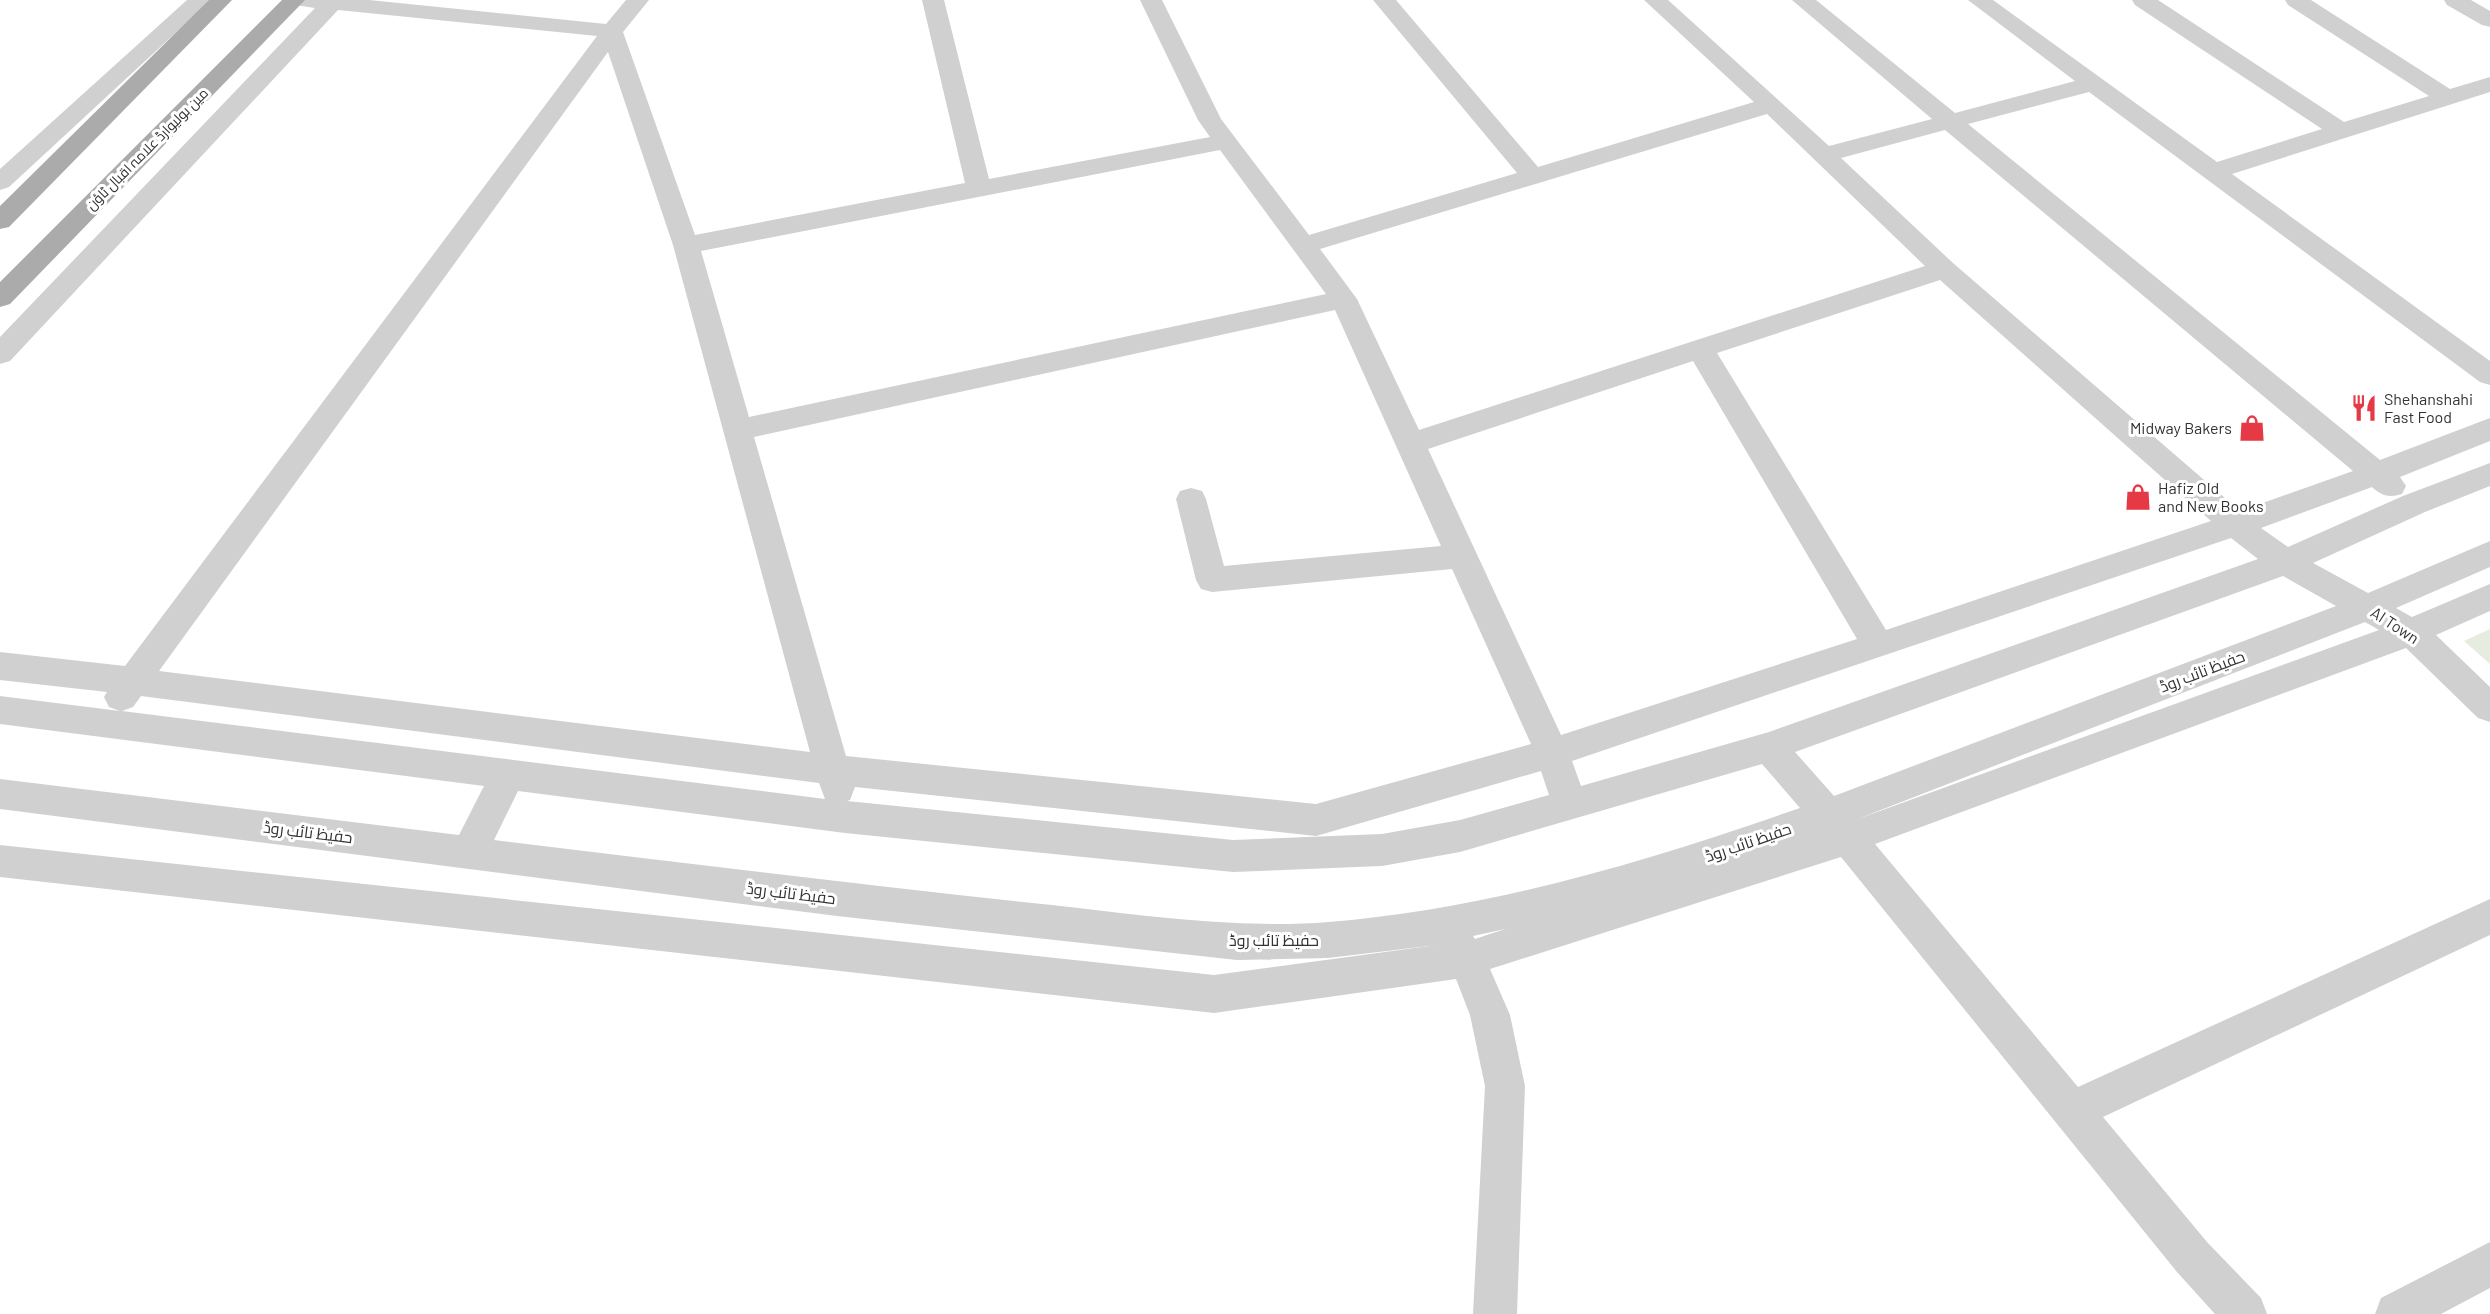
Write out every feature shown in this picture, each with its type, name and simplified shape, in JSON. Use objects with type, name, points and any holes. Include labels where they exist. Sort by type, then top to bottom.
[{"type":"main road","points":[[0,221],[221,0]]},
{"type":"main road","name":"مین بولیوارڈ علامہ اقبال ٹاؤن","points":[[0,298],[294,0]]},
{"type":"street","points":[[0,182],[200,0]]},
{"type":"street","points":[[303,0],[612,31]]},
{"type":"street","points":[[103,722],[612,31],[638,0]]},
{"type":"street","points":[[933,0],[979,188]]},
{"type":"street","points":[[1151,0],[1210,120],[1344,298],[1552,753],[1570,804]]},
{"type":"street","points":[[1384,0],[1533,176]]},
{"type":"street","name":"AI Town","points":[[1655,0],[1771,105],[1944,269],[2235,525],[2285,561],[2411,632],[2490,708]]},
{"type":"street","points":[[1803,0],[2414,504]]},
{"type":"street","points":[[1979,0],[2490,375]]},
{"type":"street","points":[[2143,0],[2341,131]]},
{"type":"street","points":[[2296,0],[2448,98]]},
{"type":"street","points":[[2455,0],[2490,20]]},
{"type":"street","points":[[0,354],[333,2]]},
{"type":"street","points":[[612,31],[686,245],[845,817]]},
{"type":"street","points":[[1824,155],[2092,84]]},
{"type":"street","points":[[2212,172],[2490,84]]},
{"type":"street","points":[[1304,245],[1771,105]]},
{"type":"street","points":[[686,245],[1226,141]]},
{"type":"street","points":[[1410,444],[1944,269]]},
{"type":"street","points":[[738,430],[1344,298]]},
{"type":"street","points":[[1700,349],[1878,646]]},
{"type":"street","points":[[0,666],[833,770],[1316,820],[1552,753],[1878,646],[2235,525],[2376,474],[2490,429]]},
{"type":"street","points":[[0,710],[845,817],[1233,856],[1310,855],[1382,850],[1460,836],[1769,747],[2285,561],[2414,504],[2490,474]]},
{"type":"street","points":[[1191,499],[1212,580],[1461,556]]},
{"type":"street","name":"حفیظ تائب روڈ","points":[[0,794],[837,898],[1238,942],[1328,940],[1445,925],[1614,886],[1703,858],[1839,826],[2368,607],[2490,554]]},
{"type":"street","points":[[0,861],[1214,994],[1467,959],[1839,826],[2411,632],[2490,597]]},
{"type":"street","points":[[1769,747],[1839,826],[2192,1257],[2245,1314]]},
{"type":"street","points":[[469,852],[508,775]]},
{"type":"street","points":[[2072,1111],[2490,916]]},
{"type":"street","points":[[1445,925],[1467,959],[1490,1015],[1505,1086],[1495,1314]]},
{"type":"street","points":[[2397,1314],[2490,1264]]},
{"type":"shaded area","points":[[2490,629],[2490,664],[2464,641]]},
{"type":"place","name":"Shehanshahi Fast Food","points":[[2364,408]]},
{"type":"place","name":"Midway Bakers","points":[[2252,428]]},
{"type":"place","name":"Hafiz Old and New Books","points":[[2138,497]]}]
